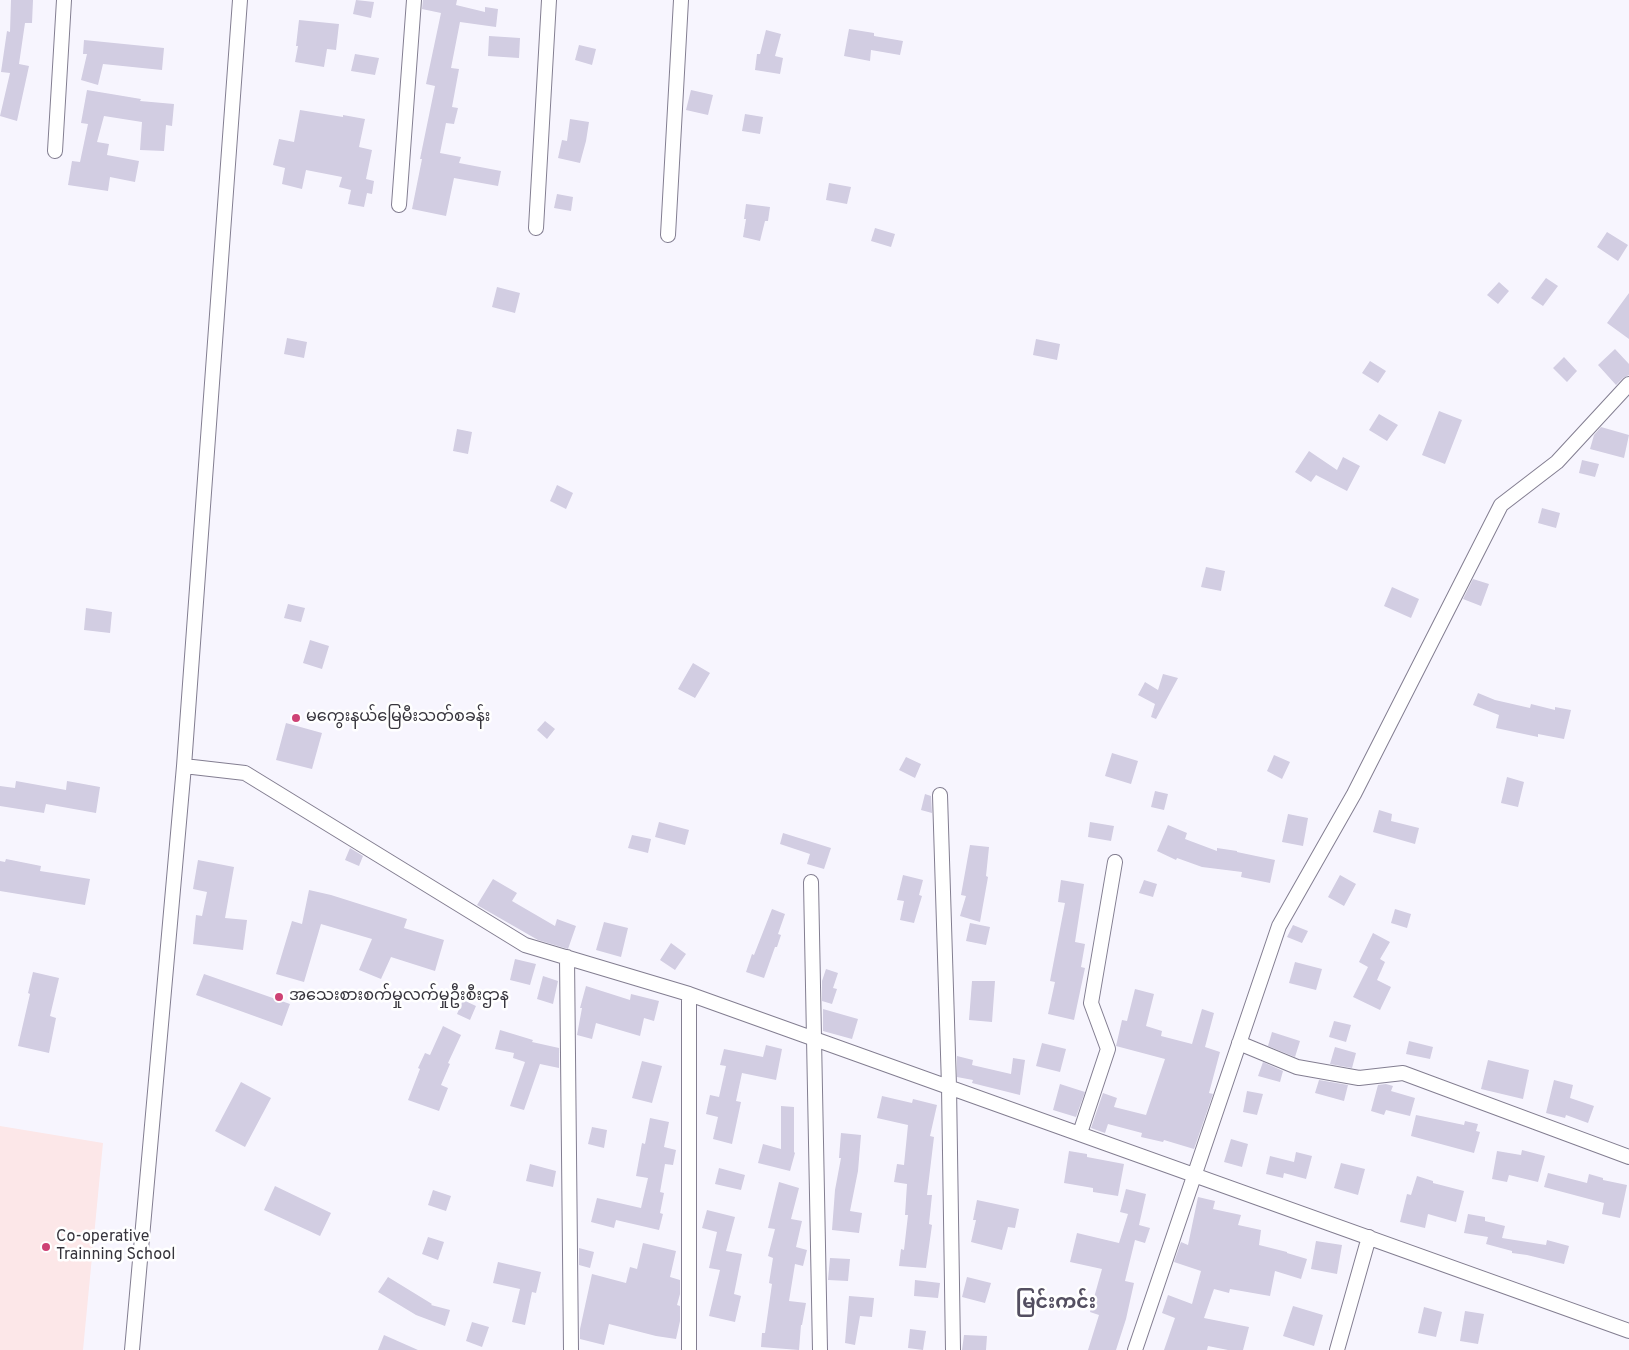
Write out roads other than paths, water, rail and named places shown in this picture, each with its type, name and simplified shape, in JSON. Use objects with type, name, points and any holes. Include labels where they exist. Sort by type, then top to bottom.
[{"type":"street","points":[[55,151],[64,0]]},
{"type":"street","points":[[132,1350],[184,766],[240,0]]},
{"type":"street","points":[[399,205],[414,0]]},
{"type":"street","points":[[536,228],[549,0]]},
{"type":"street","points":[[668,235],[682,0]]},
{"type":"street","points":[[1135,1350],[1279,926],[1354,794],[1501,505],[1557,462],[1629,384]]},
{"type":"street","points":[[184,766],[245,773],[525,944],[689,994],[1629,1331]]},
{"type":"street","points":[[940,795],[949,1086],[952,1350]]},
{"type":"street","points":[[1080,1133],[1108,1049],[1090,1004],[1115,862]]},
{"type":"street","points":[[811,882],[820,1350]]},
{"type":"street","points":[[567,957],[571,1350]]},
{"type":"street","points":[[688,1350],[689,994]]},
{"type":"street","points":[[1239,1043],[1297,1067],[1359,1078],[1403,1073],[1629,1157]]},
{"type":"street","points":[[1337,1350],[1369,1237]]},
{"type":"place","name":"မကွေးနယ်မြေမီးသတ်စခန်း","points":[[296,718]]},
{"type":"place","name":"အသေးစားစက်မှုလက်မှုဦးစီးဌာန","points":[[279,997]]},
{"type":"place","name":"Co-operative Trainning School","points":[[46,1247]]},
{"type":"district","name":"မြင်းကင်း","points":[[1056,1304]]}]
